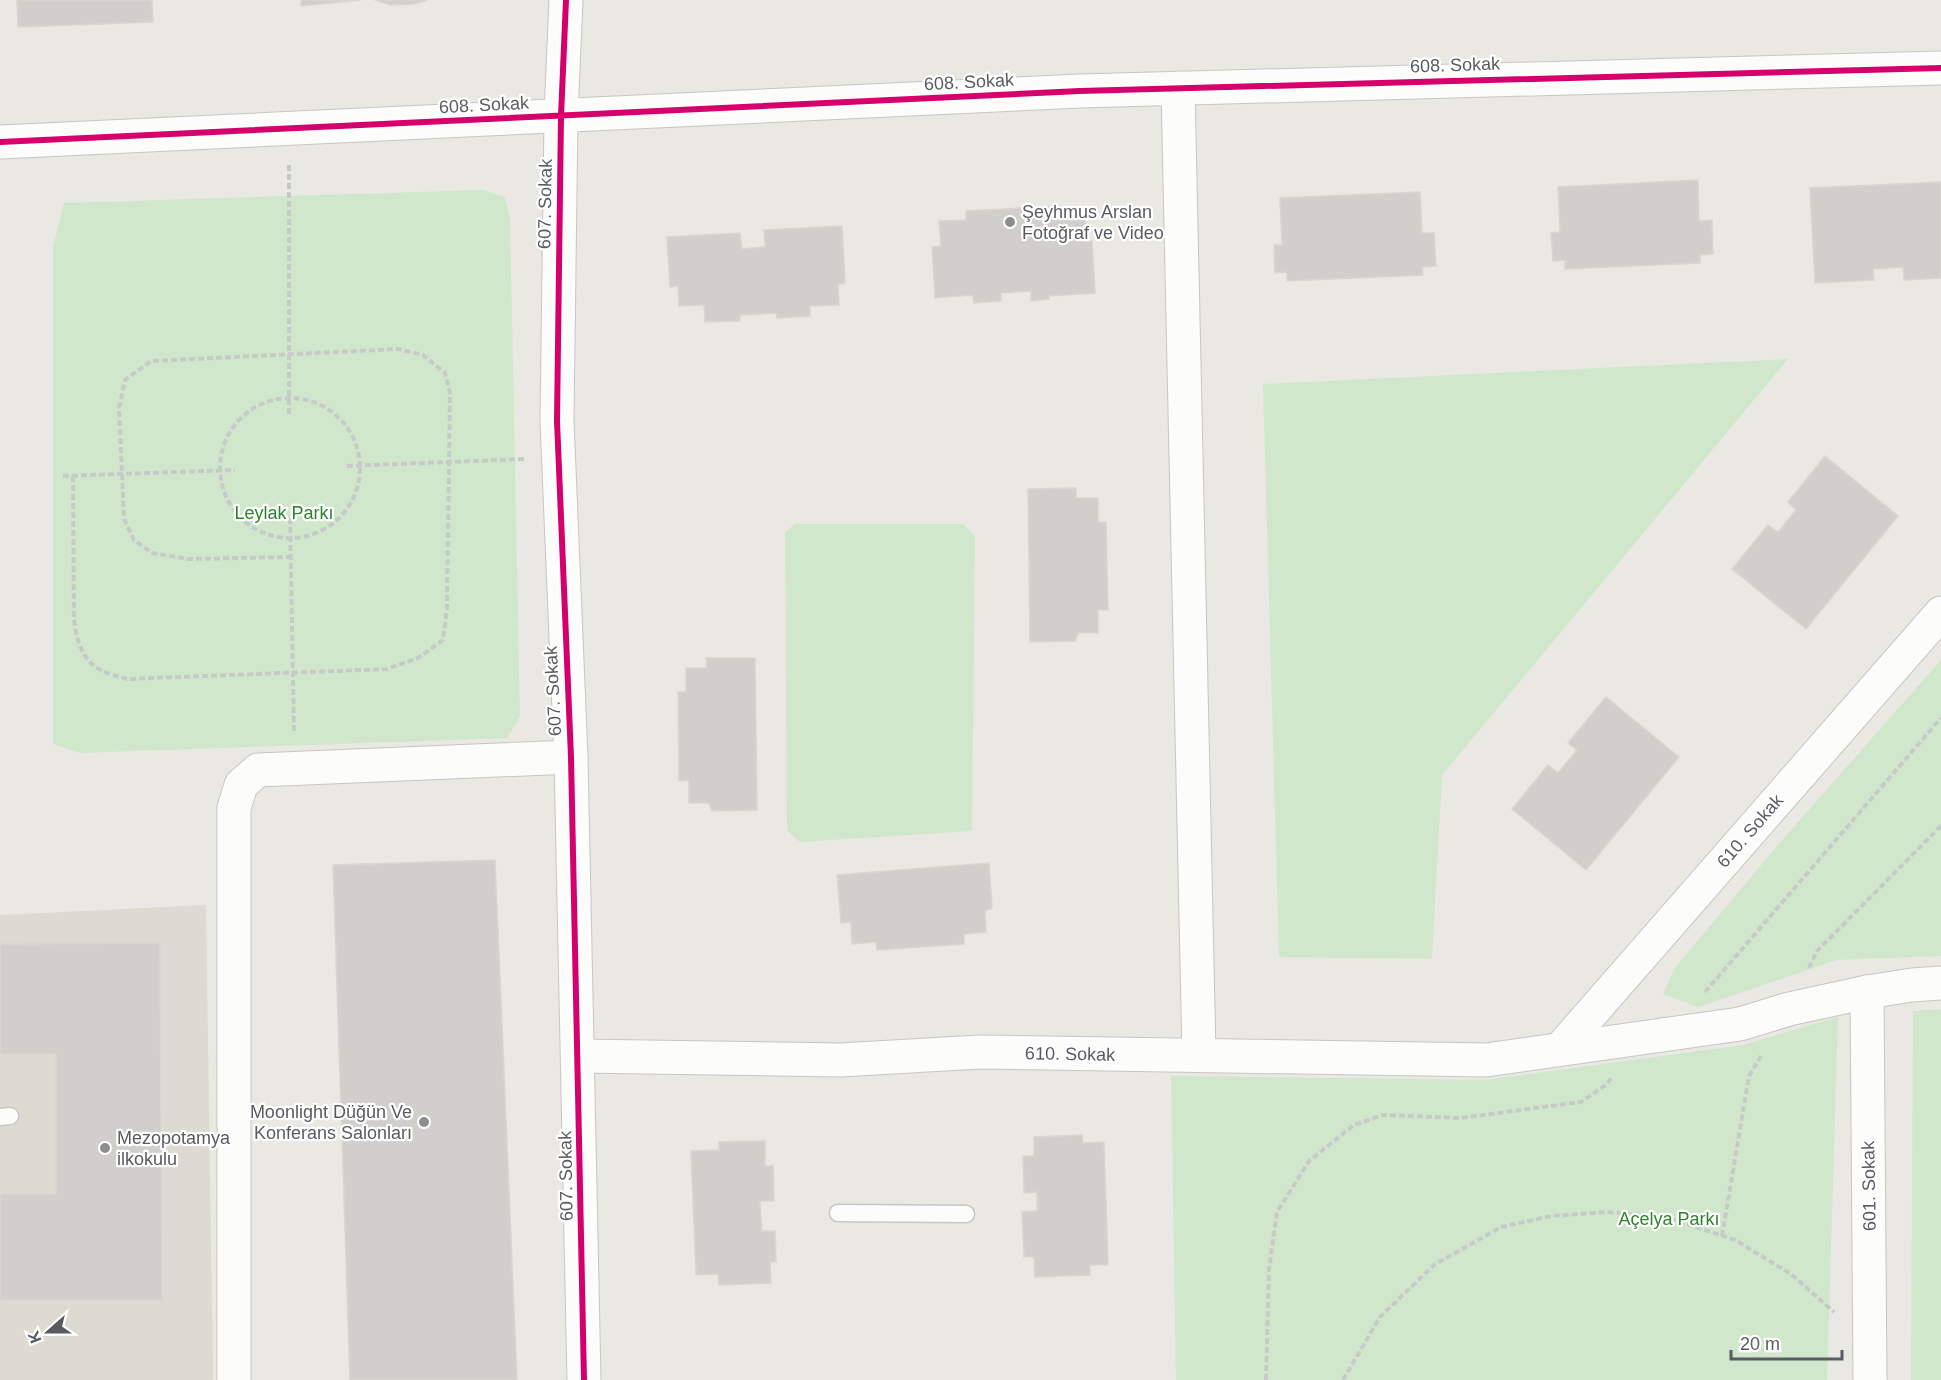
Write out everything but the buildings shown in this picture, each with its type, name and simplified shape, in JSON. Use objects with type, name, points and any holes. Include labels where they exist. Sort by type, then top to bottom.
[{"type":"street","name":"607. Sokak","points":[[566,0],[561,116],[558,457],[571,757],[584,1380]]},
{"type":"street","name":"608. Sokak","points":[[0,142],[1178,88],[1941,68]]},
{"type":"street","points":[[1178,88],[1199,1055]]},
{"type":"street","name":"610. Sokak","points":[[1560,1049],[1941,613]]},
{"type":"street","points":[[234,1380],[234,808],[242,785],[258,770],[571,757]]},
{"type":"street","name":"610. Sokak","points":[[579,1056],[841,1060],[979,1052],[1486,1059],[1740,1024],[1789,1009],[1867,992],[1941,983]]},
{"type":"street","name":"601. Sokak","points":[[1867,992],[1870,1380]]},
{"type":"lane","points":[[838,1213],[966,1214]]},
{"type":"path","points":[[289,129],[290,416]]},
{"type":"path","points":[[74,476],[74,619],[77,641],[91,662],[99,669],[127,679],[387,669],[418,658],[443,640],[447,609],[450,393],[445,373],[423,355],[398,349],[151,361],[125,380],[119,408],[123,519],[134,540],[152,553],[188,559],[291,557]]},
{"type":"path","points":[[289,398],[310,401],[330,410],[345,426],[356,445],[360,466],[357,488],[348,508],[332,524],[313,535],[291,538],[269,535],[250,526],[234,511],[224,492],[220,470],[223,448],[232,428],[248,412],[267,402],[289,398]]},
{"type":"path","points":[[347,466],[558,457]]},
{"type":"path","points":[[63,476],[235,470]]},
{"type":"path","points":[[290,518],[294,737]]},
{"type":"path","points":[[1670,1033],[1941,718]]},
{"type":"path","points":[[1266,1380],[1269,1269],[1277,1212],[1309,1161],[1354,1125],[1383,1115],[1460,1118],[1581,1102],[1607,1084],[1633,1038]]},
{"type":"path","points":[[1342,1380],[1380,1317],[1434,1265],[1501,1227],[1551,1216],[1607,1212],[1666,1217],[1735,1240],[1791,1274],[1870,1345]]},
{"type":"shaded area","name":"Mezopotamya ilkokulu","points":[[206,905],[213,1380],[0,1380],[0,915]]},
{"type":"green space","name":"Leylak Parkı","points":[[483,190],[505,197],[510,219],[520,717],[507,738],[80,753],[53,744],[53,247],[64,203]]},
{"type":"green space","points":[[1788,359],[1442,775],[1432,959],[1279,957],[1263,384]]},
{"type":"green space","points":[[795,524],[963,524],[975,536],[972,831],[800,842],[787,830],[785,532]]},
{"type":"green space","points":[[1941,660],[1941,956],[1837,960],[1698,1007],[1663,994],[1674,969],[1783,839]]},
{"type":"green space","points":[[1941,1009],[1941,1380],[1911,1380],[1913,1011]]},
{"type":"green space","name":"Açelya Parkı","points":[[1838,1017],[1827,1380],[1176,1380],[1171,1076],[1485,1080],[1743,1045]]},
{"type":"cycle path","points":[[566,0],[561,116],[557,421],[571,757],[584,1380]]},
{"type":"cycle path","points":[[0,142],[1080,91],[1941,68]]},
{"type":"place","name":"Şeyhmus Arslan Fotoğraf ve Video","points":[[1010,222]]},
{"type":"place","name":"Moonlight Düğün Ve Konferans Salonları","points":[[424,1122]]},
{"type":"place","name":"Mezopotamya ilkokulu","points":[[105,1148]]}]
